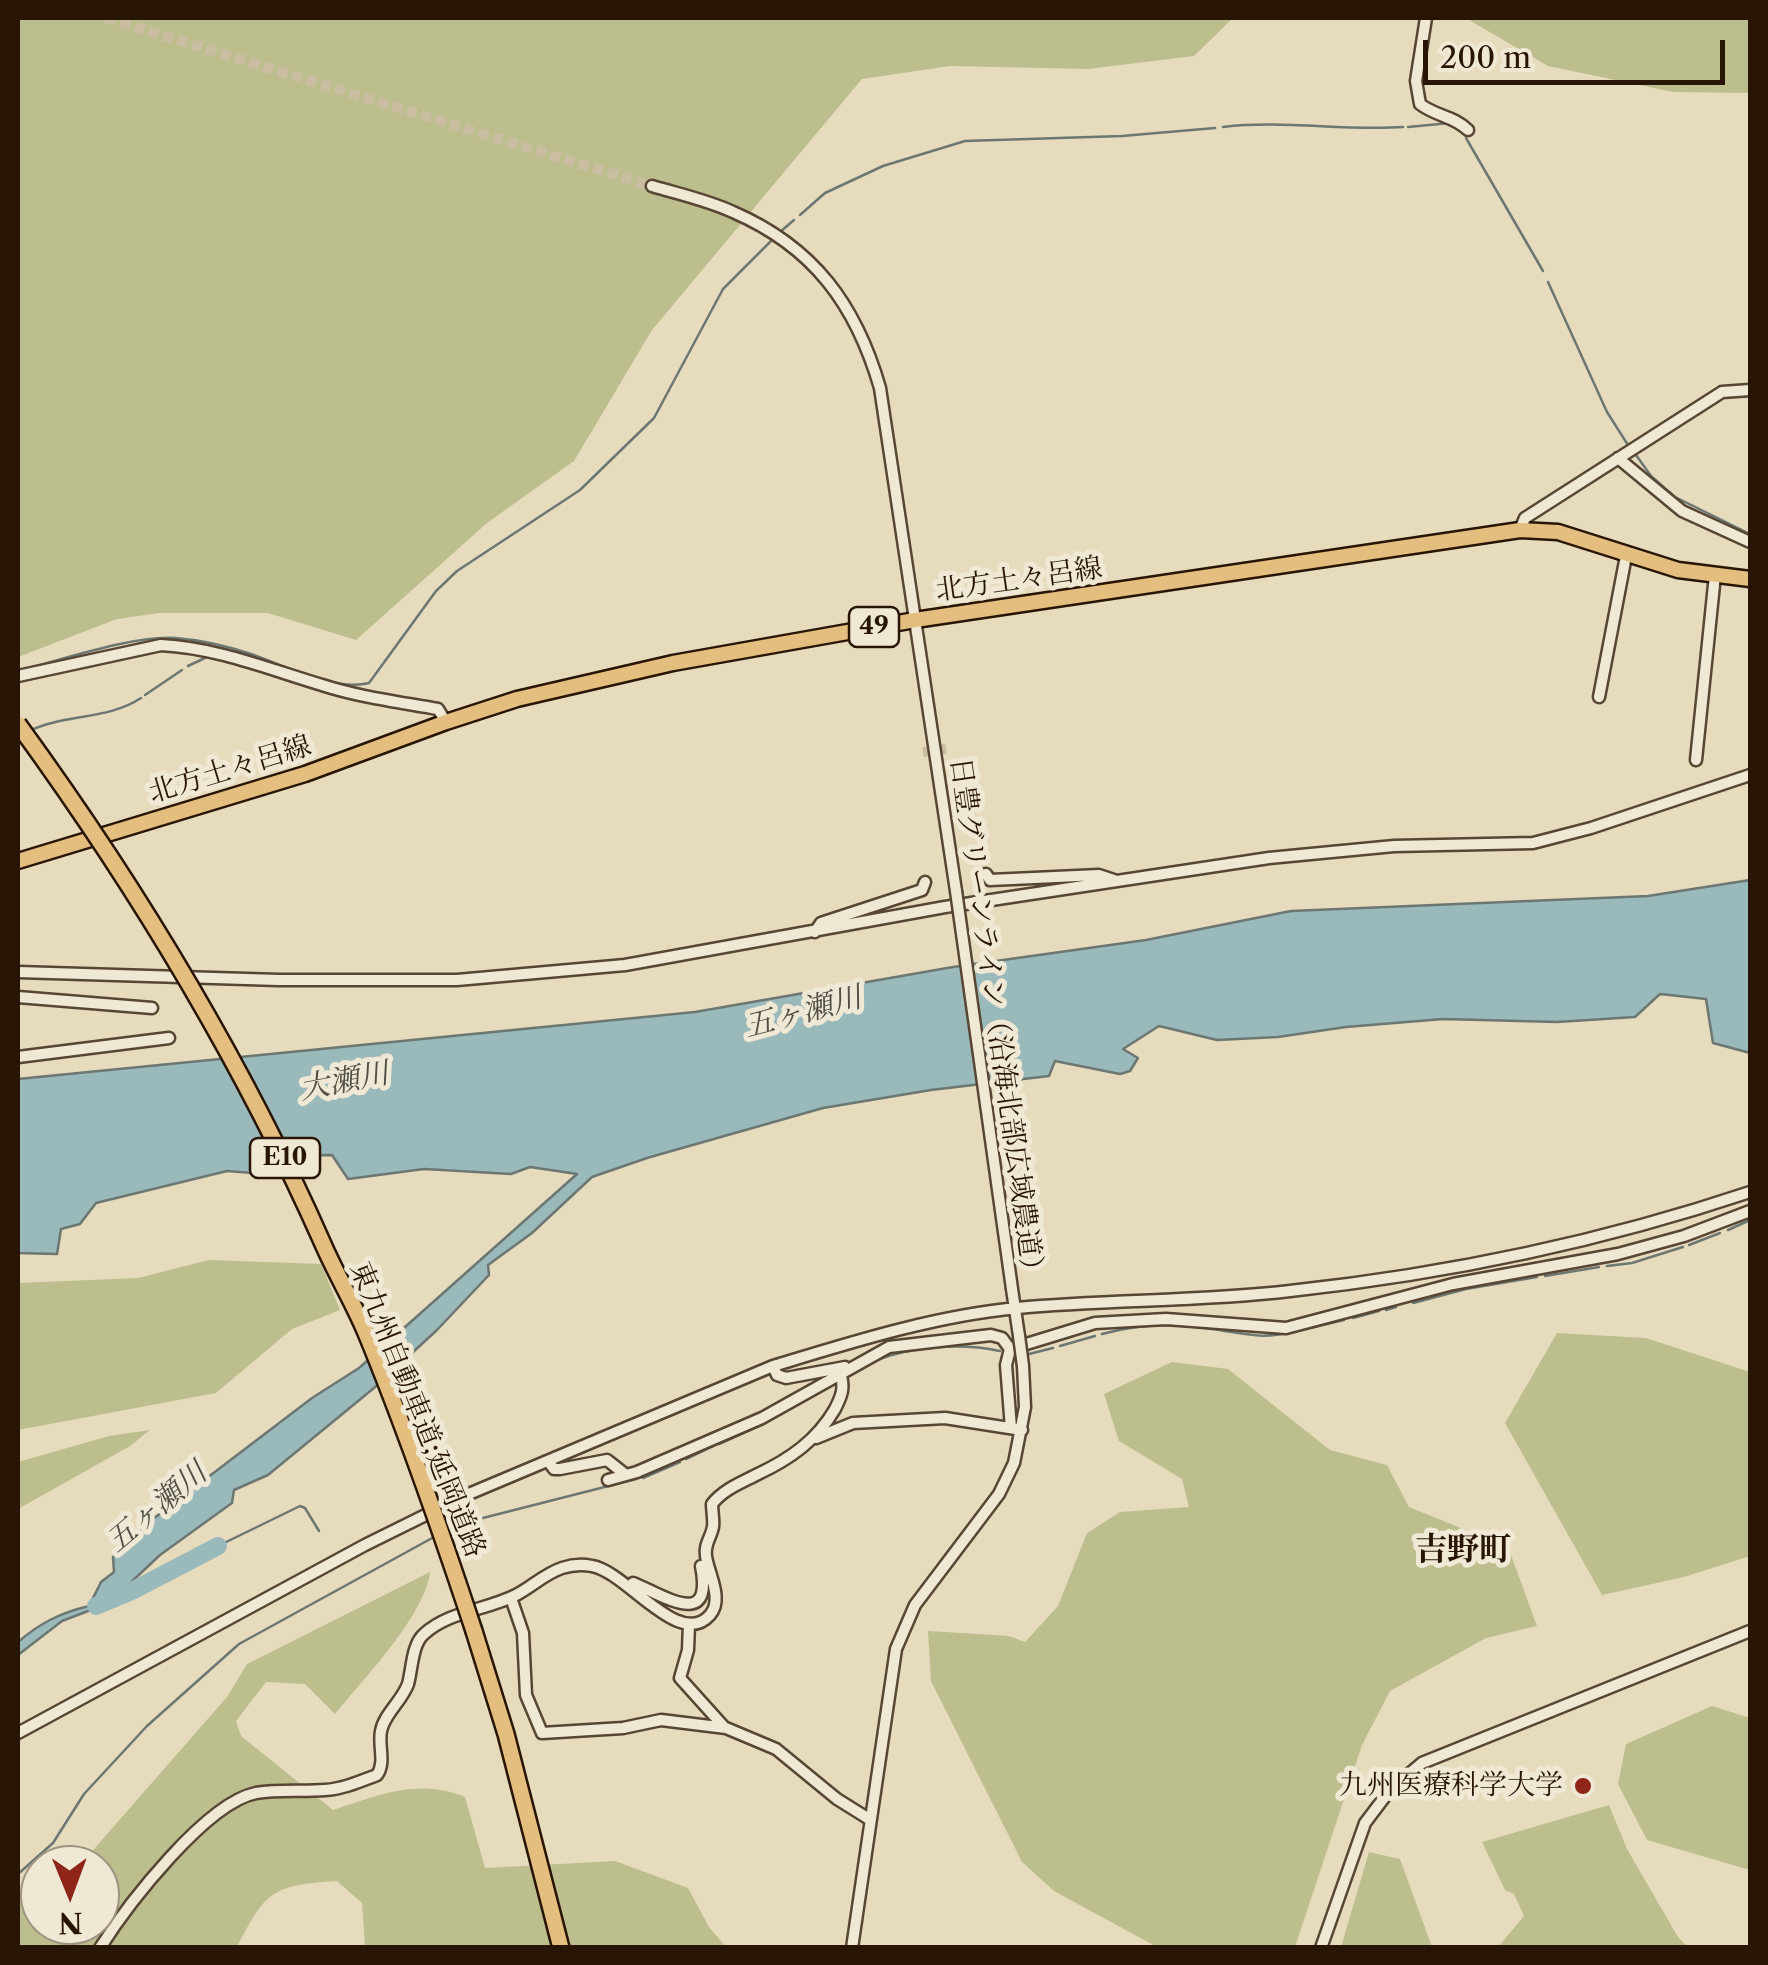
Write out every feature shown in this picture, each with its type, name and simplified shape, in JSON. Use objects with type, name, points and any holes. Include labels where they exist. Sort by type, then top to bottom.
[{"type":"highway","name":"東九州自動車道;延岡道路","points":[[18,724],[152,924],[294,1176],[370,1344],[426,1488],[474,1631],[562,1947]]},
{"type":"main road","name":"北方土々呂線","points":[[18,861],[305,774],[517,699],[673,663],[916,620],[1520,530],[1558,532],[1678,570],[1750,578]]},
{"type":"street","points":[[1426,18],[1416,81],[1420,104],[1468,130]]},
{"type":"street","name":"日豊グリーンライン（沿海北部広域農道）","points":[[652,186],[730,210],[789,242],[823,275],[847,306],[868,348],[880,388],[916,620],[1023,1366],[1014,1463],[998,1494],[915,1604],[896,1649],[852,1948]]},
{"type":"street","points":[[1520,530],[1525,518],[1722,392],[1750,390]]},
{"type":"street","points":[[1618,458],[1682,511],[1750,542]]},
{"type":"street","points":[[1599,697],[1626,556]]},
{"type":"street","points":[[1696,760],[1715,575]]},
{"type":"street","points":[[18,676],[161,645],[181,646],[234,656],[326,687],[438,709],[446,722]]},
{"type":"street","points":[[18,972],[279,980],[457,980],[625,965],[1114,880],[1269,858],[1394,846],[1533,843],[1591,828],[1750,775]]},
{"type":"street","points":[[986,874],[990,880],[1099,875],[1114,880]]},
{"type":"street","points":[[815,932],[821,922],[922,890],[925,882]]},
{"type":"street","points":[[18,997],[152,1008]]},
{"type":"street","points":[[18,1057],[168,1038]]},
{"type":"street","points":[[18,1734],[365,1544],[464,1496],[773,1366],[874,1336],[1015,1308],[1165,1302],[1372,1281],[1539,1251],[1672,1218],[1750,1192]]},
{"type":"street","points":[[1010,1348],[1096,1323],[1166,1318],[1286,1328],[1453,1284],[1618,1254],[1684,1236],[1750,1211]]},
{"type":"street","points":[[608,1480],[762,1418],[889,1348],[991,1335],[1002,1338],[1010,1348]]},
{"type":"street","points":[[815,1438],[824,1438],[853,1423],[924,1418],[958,1418],[1017,1429],[1006,1365],[1010,1348]]},
{"type":"street","points":[[773,1366],[777,1374],[786,1378],[845,1370]]},
{"type":"street","points":[[100,1948],[187,1840],[226,1806],[252,1794],[299,1788],[325,1790],[377,1775],[382,1768],[381,1732],[406,1689],[420,1638],[457,1616],[511,1598],[546,1575],[570,1566],[593,1566],[676,1604],[692,1605],[698,1601],[704,1587],[705,1546],[713,1525],[712,1504],[718,1496],[780,1464],[815,1438],[844,1389],[845,1370]]},
{"type":"street","points":[[548,1461],[554,1470],[560,1470],[606,1460],[626,1475]]},
{"type":"street","points":[[613,1576],[666,1617],[689,1624],[707,1618],[714,1607],[705,1546]]},
{"type":"street","points":[[511,1598],[523,1633],[526,1695],[542,1733],[623,1728],[662,1720],[726,1728],[776,1750],[869,1819]]},
{"type":"street","points":[[689,1624],[688,1650],[680,1678],[726,1728]]},
{"type":"street","points":[[1321,1948],[1366,1823],[1390,1790],[1422,1763],[1750,1631]]},
{"type":"green space","points":[[18,18],[1233,18],[1194,56],[1088,69],[950,66],[862,79],[652,330],[574,461],[487,523],[356,640],[268,613],[160,613],[117,619],[18,657]]},
{"type":"green space","points":[[1470,18],[1750,18],[1750,93],[1673,92],[1548,66]]},
{"type":"green space","points":[[209,1260],[321,1264],[340,1310],[292,1329],[216,1393],[18,1430],[18,1283],[138,1278]]},
{"type":"green space","points":[[1557,1333],[1646,1338],[1750,1372],[1750,1556],[1684,1577],[1602,1595],[1505,1423]]},
{"type":"green space","points":[[1172,1362],[1228,1369],[1330,1450],[1387,1465],[1409,1507],[1508,1547],[1537,1626],[1486,1638],[1390,1691],[1362,1745],[1295,1947],[1157,1947],[1054,1891],[1022,1862],[931,1681],[928,1631],[1009,1636],[1025,1642],[1058,1606],[1087,1533],[1120,1512],[1189,1507],[1182,1479],[1119,1441],[1104,1394]]},
{"type":"green space","points":[[150,1430],[130,1446],[18,1509],[18,1462],[109,1436]]},
{"type":"green space","points":[[430,1572],[426,1589],[405,1627],[335,1714],[305,1684],[266,1682],[236,1721],[241,1736],[333,1810],[383,1794],[415,1789],[447,1791],[465,1797],[485,1868],[615,1861],[688,1888],[709,1927],[726,1947],[365,1947],[362,1903],[337,1881],[298,1885],[274,1895],[256,1914],[237,1947],[18,1948],[20,1894],[20,1945],[120,1945],[120,1845],[98,1845],[227,1697],[247,1664]]},
{"type":"green space","points":[[1712,1706],[1750,1718],[1750,1870],[1647,1840],[1618,1784],[1626,1744]]},
{"type":"green space","points":[[1609,1805],[1627,1849],[1678,1937],[1688,1947],[1498,1947],[1524,1916],[1514,1894],[1505,1890],[1482,1842]]},
{"type":"green space","points":[[1369,1852],[1400,1859],[1432,1947],[1341,1947]]},
{"type":"water","points":[[1750,880],[1750,1053],[1713,1043],[1706,999],[1660,994],[1635,1017],[1557,1022],[1443,1019],[1217,1040],[1159,1026],[1123,1049],[1138,1058],[1130,1071],[1120,1074],[1055,1061],[1049,1076],[823,1108],[592,1177],[532,1233],[488,1265],[489,1275],[374,1388],[268,1475],[234,1490],[232,1503],[160,1555],[126,1587],[96,1608],[62,1621],[18,1655],[18,1642],[34,1629],[89,1606],[101,1582],[114,1572],[113,1557],[153,1519],[312,1398],[359,1368],[577,1174],[530,1167],[511,1174],[424,1169],[348,1179],[332,1155],[267,1156],[265,1174],[227,1171],[96,1203],[80,1224],[61,1229],[57,1254],[18,1253],[18,1079],[695,1012],[953,967],[1146,940],[1291,911],[1648,896]]},
{"type":"waterway","points":[[1408,127],[1450,123]]},
{"type":"waterway","points":[[1223,127],[1403,127]]},
{"type":"waterway","points":[[800,215],[825,193],[883,166],[965,141],[1122,136],[1215,128]]},
{"type":"waterway","points":[[1466,138],[1543,271]]},
{"type":"waterway","points":[[780,232],[794,220]]},
{"type":"waterway","points":[[18,671],[118,644],[176,638],[233,648],[326,681],[369,683],[436,591],[457,571],[580,490],[654,418],[723,289],[774,238]]},
{"type":"waterway","points":[[1548,282],[1607,412],[1628,445]]},
{"type":"waterway","points":[[1636,455],[1651,476],[1675,497],[1750,534]]},
{"type":"waterway","points":[[188,666],[209,656]]},
{"type":"waterway","points":[[145,695],[182,670]]},
{"type":"waterway","points":[[306,685],[346,697]]},
{"type":"waterway","points":[[29,731],[114,710],[141,698]]},
{"type":"waterway","points":[[409,709],[428,713]]},
{"type":"waterway","points":[[1728,1230],[1750,1220]]},
{"type":"waterway","points":[[1689,1245],[1720,1233]]},
{"type":"waterway","points":[[1607,1266],[1632,1263],[1683,1247]]},
{"type":"waterway","points":[[1545,1276],[1599,1267]]},
{"type":"waterway","points":[[1413,1303],[1537,1277]]},
{"type":"waterway","points":[[1386,1310],[1396,1307]]},
{"type":"waterway","points":[[1353,1318],[1379,1311]]},
{"type":"waterway","points":[[1306,1329],[1344,1320]]},
{"type":"waterway","points":[[1102,1334],[1157,1326],[1263,1336],[1297,1331]]},
{"type":"waterway","points":[[1060,1346],[1095,1336]]},
{"type":"waterway","points":[[877,1360],[938,1347],[1000,1351]]},
{"type":"waterway","points":[[1029,1354],[1053,1348]]},
{"type":"waterway","points":[[851,1374],[867,1365]]},
{"type":"waterway","points":[[768,1421],[836,1383]]},
{"type":"waterway","points":[[719,1444],[761,1425]]},
{"type":"waterway","points":[[686,1459],[713,1446]]},
{"type":"waterway","points":[[643,1478],[680,1462]]},
{"type":"waterway","points":[[446,1532],[475,1520],[636,1479]]},
{"type":"waterway","points":[[218,1546],[300,1506],[319,1531]]},
{"type":"waterway","points":[[18,1874],[53,1843],[84,1794],[147,1726],[239,1644],[434,1537]]},
{"type":"waterway","points":[[96,1606],[218,1546]]},
{"type":"tunnel","points":[[106,18],[652,186]]},
{"type":"tunnel","points":[[923,752],[946,749]]},
{"type":"place","name":"九州医療科学大学","points":[[1583,1786]]},
{"type":"district","name":"吉野町","points":[[1463,1551]]},
{"type":"water label","name":"五ヶ瀬川","points":[[803,1013]]},
{"type":"water label","name":"大瀬川","points":[[344,1082]]},
{"type":"water label","name":"五ヶ瀬川","points":[[157,1508]]}]
